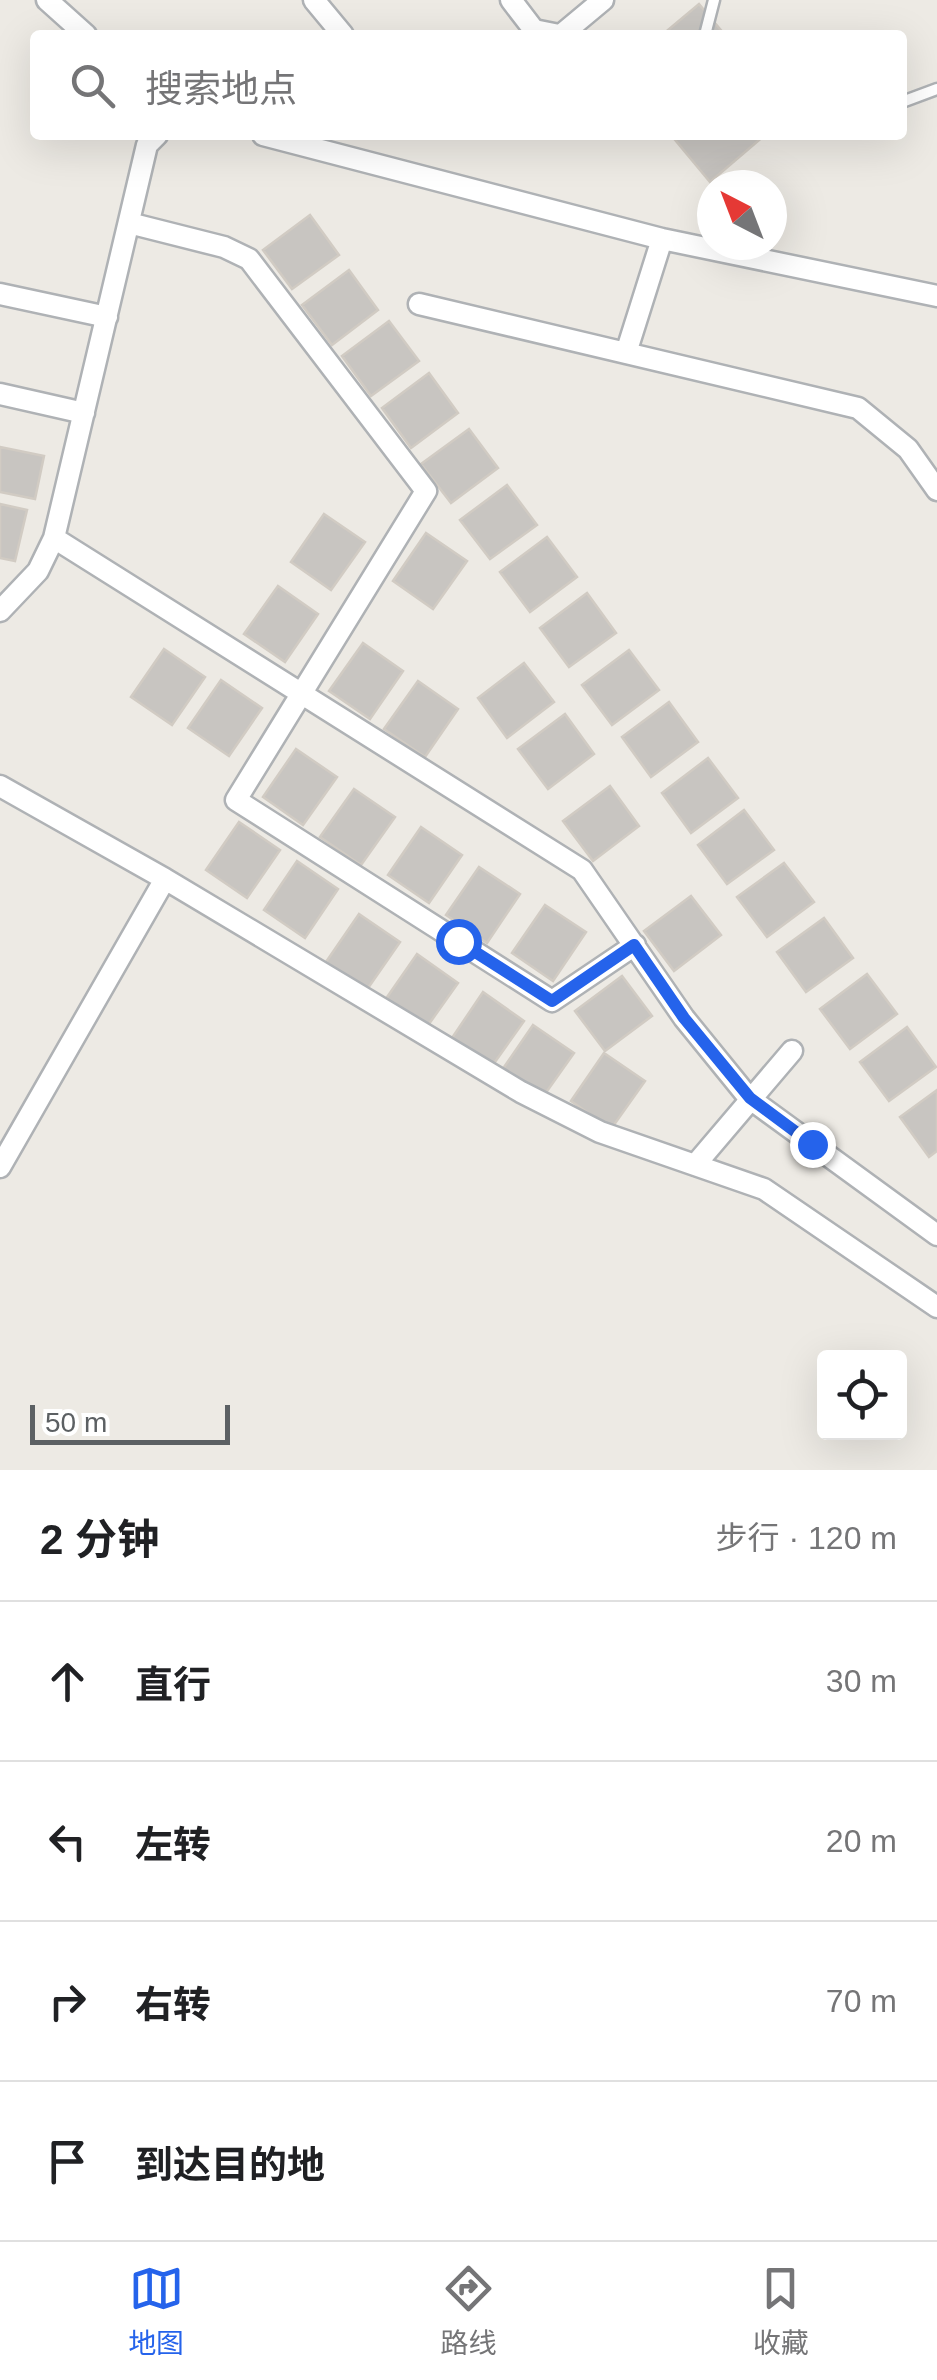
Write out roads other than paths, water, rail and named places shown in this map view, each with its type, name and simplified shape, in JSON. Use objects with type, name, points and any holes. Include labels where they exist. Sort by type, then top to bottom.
[{"type":"street","points":[[314,0],[339,30]]},
{"type":"street","points":[[511,0],[534,30]]},
{"type":"street","points":[[566,30],[604,0]]},
{"type":"street","points":[[61,4],[82,30]]},
{"type":"street","points":[[0,611],[38,571],[54,538],[147,145],[152,140]]},
{"type":"street","points":[[282,140],[662,239],[937,296]]},
{"type":"street","points":[[129,223],[224,247],[249,260],[426,491],[236,800],[552,1001],[634,945]]},
{"type":"street","points":[[626,352],[662,239]]},
{"type":"street","points":[[0,294],[107,316]]},
{"type":"street","points":[[419,304],[858,408],[908,449],[937,490]]},
{"type":"street","points":[[0,394],[84,412]]},
{"type":"street","points":[[54,538],[582,870],[684,1018],[750,1098],[937,1235]]},
{"type":"street","points":[[0,786],[165,879],[522,1092],[600,1132],[764,1189],[937,1307]]},
{"type":"street","points":[[0,1166],[165,879]]},
{"type":"street","points":[[695,1165],[792,1050]]},
{"type":"lane","points":[[707,30],[714,0]]},
{"type":"lane","points":[[907,100],[937,89]]}]
